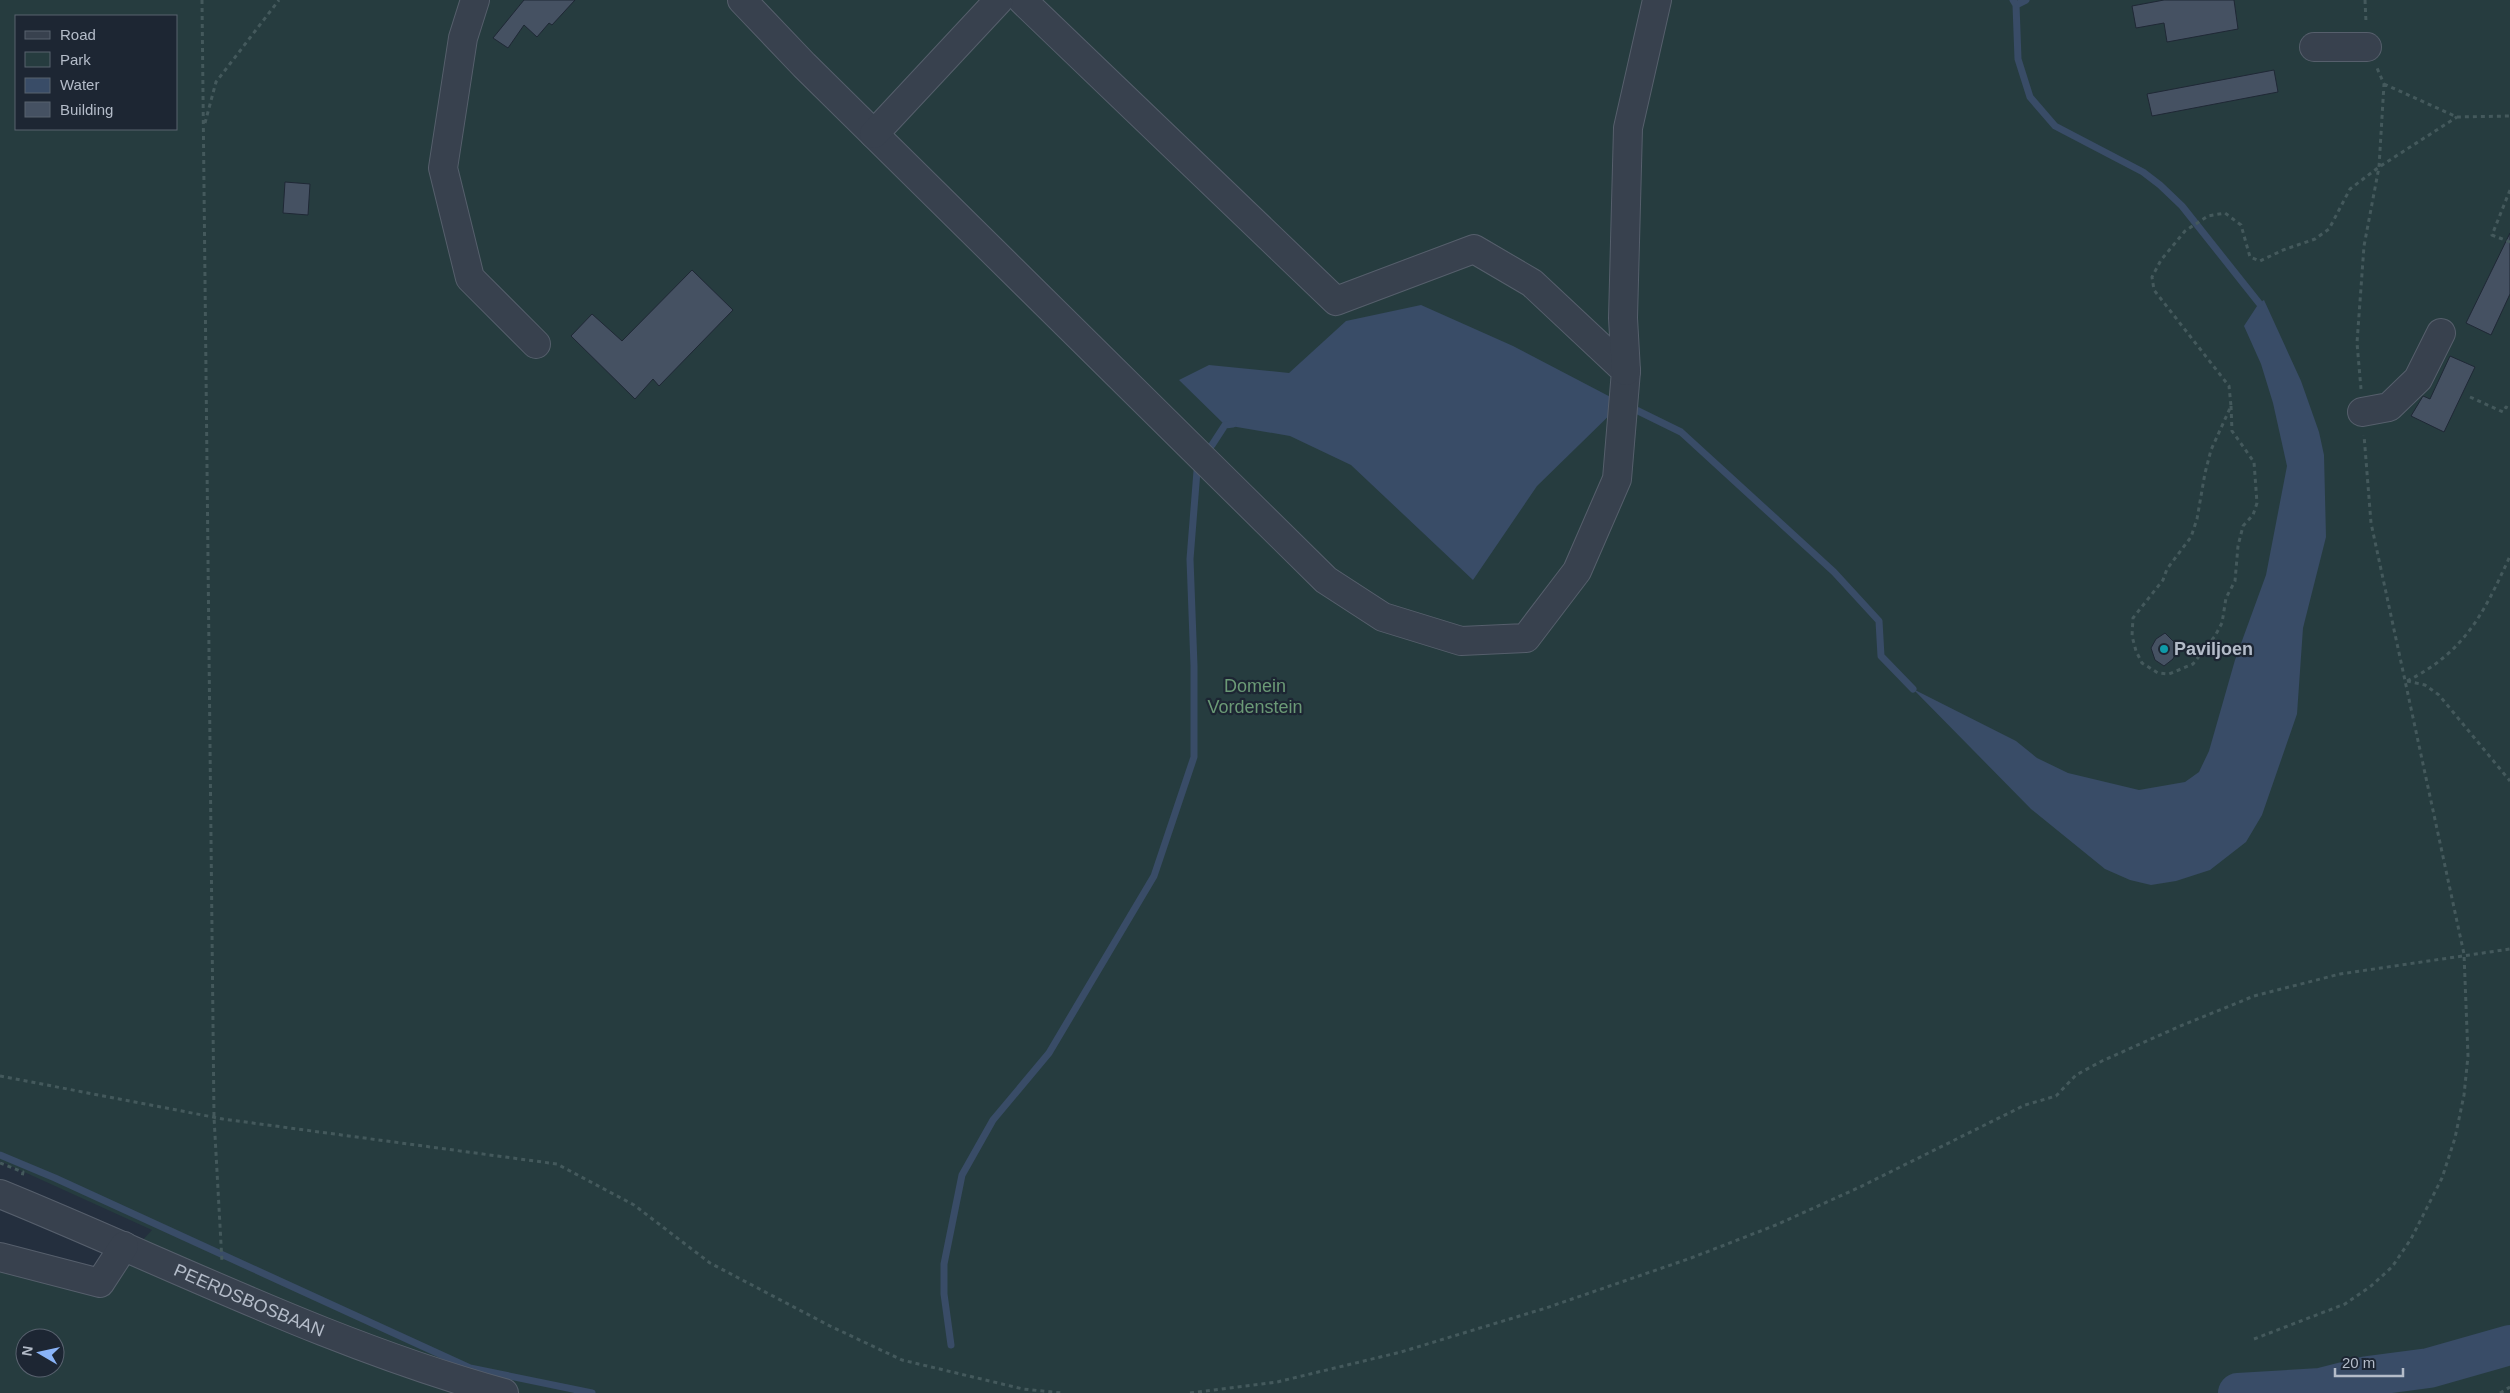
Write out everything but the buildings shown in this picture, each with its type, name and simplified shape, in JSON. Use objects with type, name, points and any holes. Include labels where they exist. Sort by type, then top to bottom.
[{"type":"street","points":[[475,0],[463,38],[444,168],[470,278],[536,344]]},
{"type":"street","points":[[742,0],[874,134],[1326,580],[1383,617],[1461,641],[1526,638],[1577,572],[1617,479],[1626,371],[1624,318],[1628,128],[1657,0]]},
{"type":"street","points":[[874,134],[999,0]]},
{"type":"street","points":[[1022,0],[1336,301],[1474,249],[1532,283],[1626,371]]},
{"type":"street","points":[[2314,47],[2367,47]]},
{"type":"street","points":[[2362,412],[2389,407],[2418,379],[2441,333]]},
{"type":"street","name":"PEERDSBOSBAAN","points":[[0,1194],[311,1328],[444,1377],[504,1393]]},
{"type":"street","points":[[0,1257],[100,1283],[124,1246]]},
{"type":"path","points":[[202,0],[214,1117],[223,1290]]},
{"type":"path","points":[[203,128],[216,82],[279,0]]},
{"type":"path","points":[[2384,84],[2457,117],[2510,116]]},
{"type":"path","points":[[2231,406],[2212,450],[2205,473],[2197,519],[2191,537],[2167,569],[2163,580],[2133,618],[2132,636],[2136,651],[2142,663],[2158,674],[2169,674],[2194,664],[2215,636],[2222,623],[2226,598],[2235,581],[2238,546],[2243,526],[2253,515],[2257,502],[2254,462],[2232,431],[2231,406],[2229,386],[2154,290],[2152,277],[2160,260],[2185,231],[2208,216],[2225,213],[2241,225],[2250,257],[2260,261],[2283,250],[2314,239],[2329,230],[2350,189],[2379,167],[2457,117]]},
{"type":"path","points":[[2510,190],[2492,235],[2510,242]]},
{"type":"path","points":[[2470,396],[2503,412],[2506,407],[2510,409]]},
{"type":"path","points":[[2406,681],[2434,666],[2456,648],[2484,610],[2510,556]]},
{"type":"path","points":[[2406,681],[2425,685],[2439,695],[2510,781]]},
{"type":"path","points":[[2254,1339],[2345,1304],[2371,1286],[2392,1267],[2429,1207],[2442,1178],[2455,1138],[2464,1095],[2468,1056],[2464,954],[2406,681]]},
{"type":"path","points":[[1190,1393],[1253,1386],[1400,1352],[1546,1308],[1691,1258],[1776,1224],[1860,1187],[2025,1105],[2056,1096],[2076,1075],[2102,1061],[2254,996],[2340,974],[2464,954],[2510,949]]},
{"type":"path","points":[[0,1076],[214,1117],[557,1164],[634,1205],[710,1263],[830,1326],[902,1360],[1023,1389],[1062,1393]]},
{"type":"path","points":[[2500,1393],[2510,1387]]},
{"type":"green space","name":"Domein Vordenstein","points":[[0,0],[2510,0],[2510,1393],[0,1393],[0,1264],[100,1286],[152,1230],[0,1161]]},
{"type":"water","points":[[2264,300],[2301,381],[2319,432],[2324,455],[2326,537],[2303,628],[2297,714],[2262,815],[2246,842],[2210,870],[2176,881],[2151,885],[2130,880],[2105,869],[2031,809],[1913,689],[2016,741],[2037,758],[2068,773],[2139,790],[2185,782],[2199,772],[2209,751],[2235,660],[2266,575],[2287,466],[2273,403],[2261,364],[2244,326],[2259,303]]},
{"type":"water","points":[[1421,305],[1513,346],[1622,403],[1537,486],[1473,580],[1351,465],[1290,436],[1225,425],[1179,380],[1209,365],[1289,373],[1346,321]]},
{"type":"waterway","points":[[2013,0],[2016,5],[2018,59],[2030,97],[2055,126],[2143,172],[2160,185],[2182,206],[2259,303]]},
{"type":"waterway","points":[[2016,5],[2026,0]]},
{"type":"waterway","points":[[1630,407],[1681,432],[1834,572],[1879,621],[1881,656],[1913,689]]},
{"type":"waterway","points":[[1212,445],[1225,425],[1233,424]]},
{"type":"waterway","points":[[951,1345],[944,1294],[944,1264],[962,1175],[993,1120],[1049,1053],[1154,876],[1194,757],[1194,666],[1190,559],[1197,471]]},
{"type":"waterway","points":[[0,1155],[55,1178],[470,1368],[592,1393]]},
{"type":"waterway","points":[[2238,1393],[2321,1388],[2368,1376],[2429,1368],[2510,1345]]},
{"type":"place","name":"Paviljoen","points":[[2164,649]]}]
